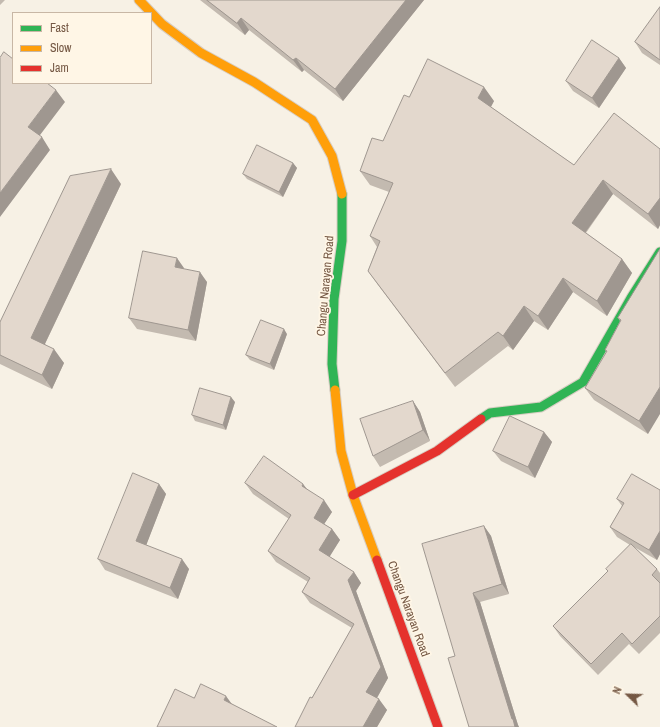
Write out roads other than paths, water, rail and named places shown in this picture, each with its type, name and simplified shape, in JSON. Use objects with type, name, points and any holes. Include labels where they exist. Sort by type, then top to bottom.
[{"type":"main road","name":"Changu Narayan Road","points":[[139,0],[150,12]]},
{"type":"main road","name":"Changu Narayan Road","points":[[152,14],[162,24],[201,53],[254,82],[312,120],[332,156],[343,197],[342,241],[334,299],[332,364],[341,451],[353,495],[438,727]]},
{"type":"main road","points":[[353,495],[437,451],[490,413],[541,407],[583,382],[631,298],[660,252]]}]
